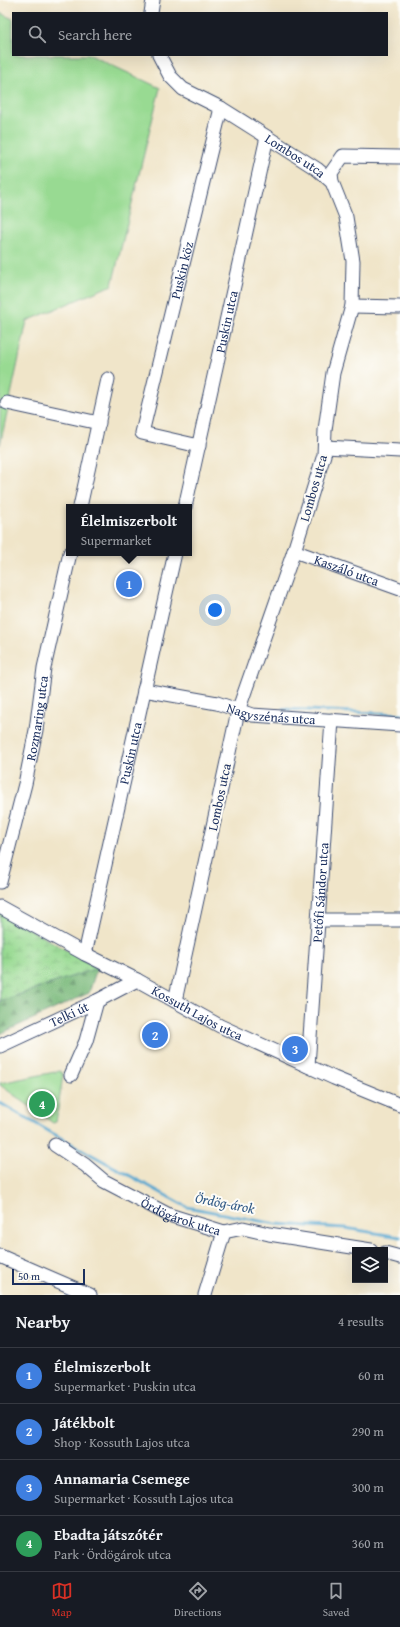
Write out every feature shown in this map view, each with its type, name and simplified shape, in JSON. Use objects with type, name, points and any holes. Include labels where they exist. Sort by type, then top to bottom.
[{"type":"street","points":[[152,12],[153,0]]},
{"type":"street","name":"Lombos utca","points":[[160,56],[170,76],[183,89],[221,108],[317,169],[332,182],[346,217],[353,261],[352,306],[333,373],[325,430],[325,448],[320,471],[294,551],[238,711],[175,1002]]},
{"type":"street","name":"Puskin köz","points":[[199,446],[142,433],[221,108]]},
{"type":"street","name":"Puskin utca","points":[[186,504],[267,137]]},
{"type":"street","points":[[332,182],[331,173],[343,156],[400,157]]},
{"type":"street","points":[[352,306],[400,307]]},
{"type":"street","points":[[81,504],[108,379]]},
{"type":"street","points":[[8,403],[99,423]]},
{"type":"street","points":[[325,448],[400,451]]},
{"type":"street","name":"Kaszáló utca","points":[[294,551],[400,589]]},
{"type":"street","name":"Rozmaring utca","points":[[0,882],[25,784],[36,730],[44,668],[69,556]]},
{"type":"street","name":"Puskin utca","points":[[85,954],[174,556]]},
{"type":"street","name":"Nagyszénás utca","points":[[144,690],[217,703],[252,715],[400,724]]},
{"type":"street","name":"Petőfi Sándor utca","points":[[308,1066],[332,720]]},
{"type":"street","name":"Kossuth Lajos utca","points":[[0,907],[220,1026],[334,1078],[400,1105]]},
{"type":"street","points":[[319,920],[400,920]]},
{"type":"street","name":"Telki út","points":[[0,1046],[97,1001],[137,980]]},
{"type":"street","points":[[71,1075],[86,1041],[97,1001]]},
{"type":"street","name":"Ördögárok utca","points":[[55,1145],[85,1165],[104,1181],[169,1215],[224,1232],[243,1228],[269,1234],[352,1247]]},
{"type":"street","points":[[205,1295],[224,1232]]},
{"type":"street","points":[[388,1254],[400,1257]]},
{"type":"street","points":[[0,1256],[90,1295]]},
{"type":"green space","points":[[0,13],[12,19],[12,56],[92,56],[160,88],[112,285],[27,321],[0,445]]},
{"type":"green space","points":[[0,912],[97,968],[0,1001]]},
{"type":"green space","points":[[97,968],[89,993],[0,1034],[0,1001]]},
{"type":"green space","points":[[60,1071],[63,1075],[56,1122],[53,1123],[0,1085],[0,1083]]},
{"type":"waterway","points":[[283,709],[400,714]]},
{"type":"waterway","name":"Ördög-árok","points":[[0,1103],[187,1207],[276,1224],[345,1228],[400,1237]]},
{"type":"place","name":"Élelmiszerbolt","points":[[129,584]]},
{"type":"place","name":"Játékbolt","points":[[155,1035]]},
{"type":"place","name":"Annamaria Csemege","points":[[295,1049]]},
{"type":"place","name":"Ebadta játszótér","points":[[42,1104]]}]
